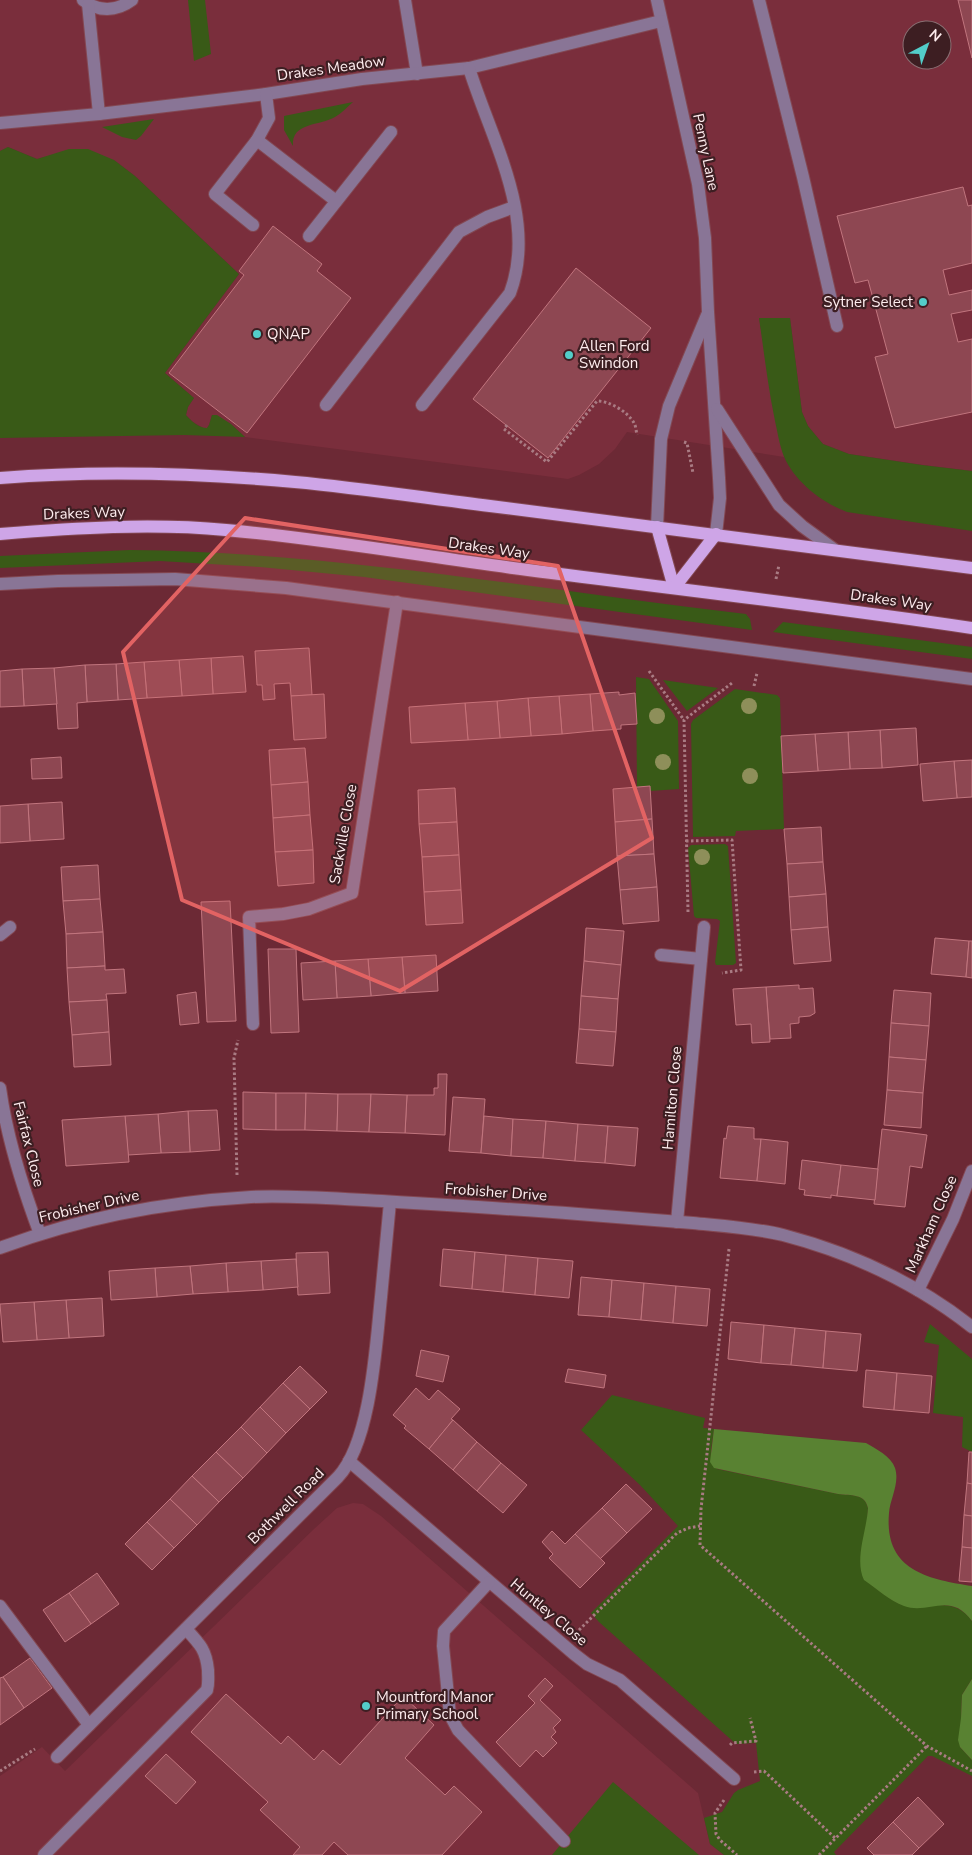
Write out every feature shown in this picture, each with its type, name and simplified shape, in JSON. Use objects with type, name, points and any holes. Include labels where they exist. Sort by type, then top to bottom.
[{"type":"main road","points":[[0,478],[147,474],[219,476],[286,481],[716,534],[972,568]]},
{"type":"main road","points":[[657,527],[674,588]]},
{"type":"main road","name":"Drakes Way","points":[[0,534],[114,528],[224,530],[326,541],[525,570],[972,628]]},
{"type":"main road","points":[[674,588],[716,534]]},
{"type":"street","points":[[99,114],[85,2],[105,10],[117,8],[132,0]]},
{"type":"street","points":[[405,0],[417,74]]},
{"type":"street","name":"Penny Lane","points":[[657,0],[698,184],[705,238],[720,494],[716,534]]},
{"type":"street","points":[[759,0],[837,326]]},
{"type":"street","name":"Drakes Meadow","points":[[0,123],[99,114],[266,94],[362,79],[469,68],[661,21]]},
{"type":"street","points":[[422,406],[510,293],[514,282],[519,240],[506,168],[469,68]]},
{"type":"street","points":[[253,225],[214,194],[257,140],[270,118],[266,94]]},
{"type":"street","points":[[309,236],[391,132]]},
{"type":"street","points":[[257,140],[336,201]]},
{"type":"street","points":[[326,405],[459,232],[487,217],[514,207]]},
{"type":"street","name":"Penny Lane","points":[[657,527],[661,439],[669,406],[708,312]]},
{"type":"street","name":"Penny Lane","points":[[716,407],[767,488],[780,505],[802,526],[835,550]]},
{"type":"street","points":[[0,584],[175,579],[286,588],[972,679]]},
{"type":"street","name":"Sackville Close","points":[[253,1024],[249,917],[283,914],[309,909],[352,893],[397,602]]},
{"type":"street","name":"Hamilton Close","points":[[677,1222],[704,927]]},
{"type":"street","points":[[661,955],[701,959]]},
{"type":"street","name":"Fairfax Close","points":[[0,1088],[12,1154],[40,1234]]},
{"type":"street","name":"Markham Close","points":[[918,1290],[953,1219],[972,1171]]},
{"type":"street","name":"Frobisher Drive","points":[[0,1248],[67,1225],[108,1216],[158,1207],[237,1198],[294,1197],[484,1207],[677,1222],[732,1227],[782,1235],[835,1252],[874,1267],[918,1290],[972,1327]]},
{"type":"street","name":"Bothwell Road","points":[[57,1758],[338,1477],[349,1461],[366,1414],[390,1202]]},
{"type":"street","name":"Huntley Close","points":[[349,1461],[582,1661],[620,1680],[730,1776]]},
{"type":"street","points":[[489,1582],[444,1631],[443,1646],[450,1716],[458,1730],[564,1841]]},
{"type":"street","points":[[0,1606],[89,1725]]},
{"type":"street","points":[[44,1855],[207,1690],[209,1683],[206,1656],[201,1645],[186,1629]]},
{"type":"path","points":[[507,425],[504,429],[548,462],[596,400],[611,404],[628,416],[635,424],[637,437]]},
{"type":"path","points":[[648,672],[684,720],[688,924],[704,927]]},
{"type":"path","points":[[684,720],[732,683]]},
{"type":"path","points":[[686,842],[732,840],[741,970],[699,977]]},
{"type":"path","points":[[237,1198],[235,1047],[243,1029],[253,1024]]},
{"type":"path","points":[[732,1227],[700,1526],[700,1545],[927,1746],[972,1771]]},
{"type":"path","points":[[563,1645],[678,1533],[688,1528],[700,1526]]},
{"type":"path","points":[[714,1762],[732,1742],[756,1741],[750,1718]]},
{"type":"path","points":[[0,1771],[43,1744],[57,1758]]},
{"type":"path","points":[[819,1855],[927,1746]]},
{"type":"path","points":[[730,1776],[764,1771],[835,1838]]},
{"type":"path","points":[[730,1776],[738,1783],[717,1809],[715,1823],[716,1834],[720,1840],[737,1855]]},
{"type":"highlighted area","points":[[245,518],[558,566],[652,838],[400,991],[182,900],[123,652]]},
{"type":"shaded area","points":[[0,0],[972,0],[972,471],[849,454],[823,444],[808,426],[802,412],[790,318],[759,318],[784,457],[627,432],[615,449],[599,464],[568,479],[245,437],[231,424],[212,415],[207,428],[203,428],[186,415],[188,407],[194,398],[165,373],[239,274],[135,176],[114,160],[52,155],[37,159],[8,147],[0,151]]},
{"type":"shaded area","name":"Mountford Manor Primary School","points":[[353,1503],[363,1504],[381,1516],[698,1793],[710,1844],[724,1855],[0,1855],[0,1776],[42,1747],[65,1771],[314,1529],[337,1508]]},
{"type":"green space","points":[[188,0],[205,0],[211,54],[194,61]]},
{"type":"green space","points":[[353,102],[335,117],[301,129],[294,138],[293,146],[284,130],[284,116]]},
{"type":"green space","points":[[154,119],[136,140],[122,137],[102,127]]},
{"type":"green space","points":[[8,147],[37,159],[69,149],[88,149],[114,160],[135,176],[239,274],[165,373],[194,398],[188,407],[186,415],[193,422],[207,428],[212,415],[217,415],[231,424],[245,437],[184,435],[0,438],[0,151]]},
{"type":"green space","points":[[759,318],[790,318],[802,412],[808,426],[823,444],[849,454],[972,471],[972,531],[847,512],[820,498],[804,485],[786,461],[781,446],[770,395]]},
{"type":"green space","points":[[130,550],[285,557],[439,574],[746,614],[750,619],[752,630],[364,577],[260,567],[160,561],[0,568],[0,556]]},
{"type":"green space","points":[[783,622],[972,647],[972,659],[773,632]]},
{"type":"green space","points":[[636,677],[649,679],[678,721],[679,789],[650,791],[637,787]]},
{"type":"green space","points":[[663,680],[718,688],[687,711]]},
{"type":"green space","points":[[735,689],[777,695],[780,698],[784,829],[736,831],[735,836],[693,837],[691,724],[693,720]]},
{"type":"green space","points":[[725,844],[728,846],[736,963],[733,965],[716,965],[720,921],[717,919],[696,918],[694,916],[688,848],[691,845]]},
{"type":"green space","points":[[930,1324],[972,1359],[972,1452],[962,1447],[963,1417],[933,1413],[939,1345],[924,1342]]},
{"type":"green space","points":[[612,1395],[705,1418],[703,1428],[714,1429],[711,1456],[717,1469],[838,1494],[857,1496],[864,1500],[868,1508],[865,1580],[900,1604],[949,1606],[965,1613],[972,1621],[972,1679],[962,1695],[960,1747],[972,1760],[972,1776],[932,1756],[928,1756],[834,1852],[836,1855],[724,1855],[710,1844],[704,1818],[722,1812],[734,1793],[760,1781],[756,1743],[736,1744],[591,1613],[678,1526],[640,1485],[581,1430]]},
{"type":"green space","points":[[714,1429],[866,1443],[883,1453],[893,1464],[896,1474],[896,1485],[889,1513],[889,1532],[894,1547],[901,1559],[925,1575],[939,1580],[972,1586],[972,1621],[964,1612],[956,1607],[947,1605],[922,1608],[904,1606],[888,1598],[864,1580],[860,1563],[868,1508],[864,1500],[857,1496],[838,1494],[714,1468],[710,1462]]},
{"type":"green space","points":[[972,1679],[972,1760],[960,1747],[958,1740],[962,1695]]},
{"type":"green space","points":[[613,1782],[699,1855],[552,1855]]},
{"type":"building","points":[[958,0],[972,0],[972,58]]},
{"type":"building","name":"Sytner Select","points":[[963,187],[968,206],[972,205],[972,263],[943,270],[949,295],[972,290],[972,310],[951,314],[958,342],[972,339],[972,412],[895,428],[875,357],[888,354],[868,280],[855,283],[837,216]]},
{"type":"building","points":[[273,226],[322,264],[317,271],[351,298],[247,433],[169,373],[244,275],[239,271]]},
{"type":"building","name":"Allen Ford Swindon","points":[[576,268],[651,328],[548,458],[473,399]]},
{"type":"building","points":[[309,648],[312,695],[291,696],[290,683],[274,684],[275,699],[263,700],[262,685],[257,685],[255,651]]},
{"type":"building","points":[[243,656],[246,692],[213,694],[211,658]]},
{"type":"building","points":[[211,658],[213,694],[182,696],[179,660]]},
{"type":"building","points":[[179,660],[182,696],[147,698],[144,662]]},
{"type":"building","points":[[144,662],[147,698],[118,700],[116,664]]},
{"type":"building","points":[[116,664],[118,700],[87,702],[85,665]]},
{"type":"building","points":[[85,665],[87,702],[77,703],[78,728],[58,729],[54,668]]},
{"type":"building","points":[[54,668],[57,704],[24,706],[22,669]]},
{"type":"building","points":[[22,669],[24,706],[0,707],[0,671]]},
{"type":"building","points":[[619,692],[619,695],[635,693],[637,724],[621,725],[621,729],[593,731],[590,694]]},
{"type":"building","points":[[324,694],[326,738],[294,740],[291,696]]},
{"type":"building","points":[[590,694],[593,731],[562,734],[559,696]]},
{"type":"building","points":[[559,696],[562,734],[531,736],[528,698]]},
{"type":"building","points":[[528,698],[531,736],[500,738],[497,701]]},
{"type":"building","points":[[497,701],[500,738],[468,740],[465,703]]},
{"type":"building","points":[[465,703],[468,740],[411,743],[409,707]]},
{"type":"building","points":[[916,728],[918,765],[882,768],[880,730]]},
{"type":"building","points":[[880,730],[882,768],[850,769],[848,732]]},
{"type":"building","points":[[848,732],[850,769],[818,771],[815,734]]},
{"type":"building","points":[[815,734],[818,771],[783,773],[781,736]]},
{"type":"building","points":[[305,748],[308,782],[271,785],[269,750]]},
{"type":"building","points":[[61,757],[62,778],[32,779],[31,759]]},
{"type":"building","points":[[972,760],[972,797],[957,798],[954,761]]},
{"type":"building","points":[[954,761],[957,798],[923,801],[920,764]]},
{"type":"building","points":[[308,782],[310,815],[273,818],[271,785]]},
{"type":"building","points":[[650,786],[652,819],[615,822],[613,789]]},
{"type":"building","points":[[455,788],[457,822],[419,824],[418,790]]},
{"type":"building","points":[[62,802],[64,839],[30,841],[28,804]]},
{"type":"building","points":[[28,804],[30,841],[0,843],[0,806]]},
{"type":"building","points":[[310,815],[313,850],[275,852],[273,818]]},
{"type":"building","points":[[652,819],[654,854],[617,856],[615,822]]},
{"type":"building","points":[[457,822],[459,855],[422,857],[419,824]]},
{"type":"building","points":[[821,827],[823,862],[787,864],[784,829]]},
{"type":"building","points":[[313,850],[314,883],[278,886],[275,852]]},
{"type":"building","points":[[654,854],[657,887],[620,890],[617,856]]},
{"type":"building","points":[[459,855],[461,890],[424,892],[422,857]]},
{"type":"building","points":[[823,862],[826,894],[789,897],[787,864]]},
{"type":"building","points":[[98,865],[100,899],[63,901],[61,867]]},
{"type":"building","points":[[657,887],[659,921],[623,924],[620,890]]},
{"type":"building","points":[[461,890],[463,923],[426,925],[424,892]]},
{"type":"building","points":[[826,894],[828,927],[791,930],[789,897]]},
{"type":"building","points":[[100,899],[103,932],[66,934],[63,901]]},
{"type":"building","points":[[230,901],[236,1021],[207,1022],[201,902]]},
{"type":"building","points":[[828,927],[831,961],[794,964],[791,930]]},
{"type":"building","points":[[586,928],[624,931],[621,965],[584,961]]},
{"type":"building","points":[[103,932],[105,966],[67,968],[66,934]]},
{"type":"building","points":[[935,938],[969,941],[966,977],[931,974]]},
{"type":"building","points":[[969,941],[972,941],[972,978],[966,977]]},
{"type":"building","points":[[268,949],[296,949],[299,1032],[271,1033]]},
{"type":"building","points":[[436,955],[438,991],[405,993],[402,957]]},
{"type":"building","points":[[402,957],[405,993],[371,996],[368,959]]},
{"type":"building","points":[[368,959],[371,996],[337,998],[335,961]]},
{"type":"building","points":[[335,961],[337,998],[303,1000],[301,963]]},
{"type":"building","points":[[584,961],[621,965],[618,999],[581,996]]},
{"type":"building","points":[[105,966],[105,970],[124,969],[126,993],[106,994],[107,1000],[69,1002],[67,968]]},
{"type":"building","points":[[799,985],[799,989],[813,988],[815,1013],[810,1016],[799,1017],[799,1023],[790,1024],[791,1038],[770,1039],[766,987]]},
{"type":"building","points":[[766,987],[770,1042],[752,1043],[751,1024],[736,1025],[733,989]]},
{"type":"building","points":[[894,990],[931,993],[929,1026],[891,1023]]},
{"type":"building","points":[[196,992],[199,1023],[180,1025],[177,995]]},
{"type":"building","points":[[581,996],[618,999],[616,1032],[579,1029]]},
{"type":"building","points":[[107,1000],[109,1032],[72,1035],[69,1002]]},
{"type":"building","points":[[891,1023],[929,1026],[926,1060],[889,1057]]},
{"type":"building","points":[[579,1029],[616,1032],[613,1066],[576,1063]]},
{"type":"building","points":[[109,1032],[111,1065],[74,1067],[72,1035]]},
{"type":"building","points":[[889,1057],[926,1060],[923,1093],[887,1090]]},
{"type":"building","points":[[438,1074],[447,1074],[445,1135],[405,1133],[407,1095],[434,1095],[434,1088],[438,1088]]},
{"type":"building","points":[[887,1090],[923,1093],[921,1128],[884,1125]]},
{"type":"building","points":[[243,1092],[276,1093],[276,1130],[243,1129]]},
{"type":"building","points":[[276,1093],[306,1093],[305,1130],[276,1130]]},
{"type":"building","points":[[306,1093],[338,1094],[337,1131],[305,1130]]},
{"type":"building","points":[[338,1094],[371,1094],[369,1132],[337,1131]]},
{"type":"building","points":[[371,1094],[407,1095],[405,1133],[369,1132]]},
{"type":"building","points":[[453,1097],[485,1099],[481,1153],[449,1151]]},
{"type":"building","points":[[217,1110],[220,1150],[190,1152],[188,1111]]},
{"type":"building","points":[[188,1111],[190,1152],[161,1153],[158,1114]]},
{"type":"building","points":[[158,1114],[161,1153],[128,1155],[125,1116]]},
{"type":"building","points":[[125,1116],[129,1162],[66,1166],[62,1120]]},
{"type":"building","points":[[484,1116],[513,1119],[511,1156],[481,1153]]},
{"type":"building","points":[[513,1119],[546,1121],[543,1158],[511,1156]]},
{"type":"building","points":[[546,1121],[578,1124],[575,1161],[543,1158]]},
{"type":"building","points":[[578,1124],[608,1126],[605,1163],[575,1161]]},
{"type":"building","points":[[608,1126],[638,1128],[635,1166],[605,1163]]},
{"type":"building","points":[[728,1126],[754,1128],[754,1139],[761,1139],[757,1181],[720,1178],[724,1138],[726,1139]]},
{"type":"building","points":[[882,1129],[927,1135],[922,1168],[910,1166],[905,1207],[874,1204]]},
{"type":"building","points":[[761,1139],[788,1142],[785,1184],[757,1181]]},
{"type":"building","points":[[802,1160],[841,1165],[837,1196],[831,1195],[831,1198],[804,1195],[805,1190],[799,1189]]},
{"type":"building","points":[[841,1165],[878,1169],[875,1200],[837,1196]]},
{"type":"building","points":[[443,1249],[475,1252],[472,1289],[440,1286]]},
{"type":"building","points":[[328,1252],[330,1293],[298,1295],[296,1253]]},
{"type":"building","points":[[475,1252],[506,1255],[503,1292],[472,1289]]},
{"type":"building","points":[[506,1255],[538,1258],[535,1295],[503,1292]]},
{"type":"building","points":[[538,1258],[573,1261],[569,1298],[535,1295]]},
{"type":"building","points":[[296,1259],[298,1287],[263,1290],[261,1261]]},
{"type":"building","points":[[261,1261],[263,1290],[228,1292],[226,1263]]},
{"type":"building","points":[[226,1263],[228,1292],[193,1294],[190,1266]]},
{"type":"building","points":[[190,1266],[193,1294],[157,1297],[155,1268]]},
{"type":"building","points":[[155,1268],[157,1297],[111,1300],[109,1271]]},
{"type":"building","points":[[581,1277],[612,1280],[609,1317],[578,1315]]},
{"type":"building","points":[[612,1280],[644,1283],[641,1320],[609,1317]]},
{"type":"building","points":[[644,1283],[676,1286],[673,1323],[641,1320]]},
{"type":"building","points":[[676,1286],[710,1289],[707,1326],[673,1323]]},
{"type":"building","points":[[102,1298],[104,1336],[69,1338],[66,1300]]},
{"type":"building","points":[[66,1300],[69,1338],[37,1340],[34,1302]]},
{"type":"building","points":[[34,1302],[37,1340],[3,1342],[0,1304]]},
{"type":"building","points":[[731,1322],[764,1325],[761,1363],[728,1359]]},
{"type":"building","points":[[764,1325],[795,1328],[791,1365],[761,1363]]},
{"type":"building","points":[[795,1328],[826,1331],[823,1368],[791,1365]]},
{"type":"building","points":[[826,1331],[861,1334],[857,1371],[823,1368]]},
{"type":"building","points":[[421,1350],[449,1356],[443,1382],[416,1376]]},
{"type":"building","points":[[300,1366],[327,1392],[310,1409],[283,1383]]},
{"type":"building","points":[[568,1369],[606,1375],[604,1388],[565,1382]]},
{"type":"building","points":[[866,1370],[897,1373],[894,1410],[863,1407]]},
{"type":"building","points":[[897,1373],[932,1376],[929,1413],[894,1410]]},
{"type":"building","points":[[283,1383],[310,1409],[286,1433],[260,1407]]},
{"type":"building","points":[[416,1388],[429,1400],[438,1390],[460,1409],[429,1449],[404,1428],[406,1426],[393,1415]]},
{"type":"building","points":[[260,1407],[286,1433],[267,1453],[241,1427]]},
{"type":"building","points":[[453,1420],[477,1442],[453,1470],[429,1449]]},
{"type":"building","points":[[241,1427],[267,1453],[243,1478],[216,1452]]},
{"type":"building","points":[[477,1442],[501,1463],[477,1491],[453,1470]]},
{"type":"building","points":[[216,1452],[243,1478],[219,1502],[192,1476]]},
{"type":"building","points":[[969,1452],[972,1452],[972,1484],[967,1483]]},
{"type":"building","points":[[501,1463],[527,1485],[503,1513],[477,1491]]},
{"type":"building","points":[[192,1476],[219,1502],[197,1525],[170,1499]]},
{"type":"building","points":[[967,1483],[972,1484],[972,1516],[964,1515]]},
{"type":"building","points":[[626,1484],[652,1509],[627,1533],[602,1508]]},
{"type":"building","points":[[170,1499],[197,1525],[174,1548],[147,1522]]},
{"type":"building","points":[[602,1508],[627,1533],[600,1559],[575,1534]]},
{"type":"building","points":[[964,1515],[972,1516],[972,1548],[962,1547]]},
{"type":"building","points":[[147,1522],[174,1548],[152,1570],[125,1544]]},
{"type":"building","points":[[552,1531],[565,1544],[575,1534],[605,1563],[580,1588],[549,1558],[553,1554],[542,1542]]},
{"type":"building","points":[[962,1547],[972,1548],[972,1582],[959,1581]]},
{"type":"building","points":[[97,1573],[119,1604],[91,1624],[69,1593]]},
{"type":"building","points":[[69,1593],[91,1624],[65,1642],[43,1610]]},
{"type":"building","points":[[30,1658],[52,1688],[24,1708],[3,1677]]},
{"type":"building","points":[[3,1677],[24,1708],[0,1725],[0,1678]]},
{"type":"building","points":[[545,1678],[553,1686],[540,1700],[561,1720],[553,1728],[556,1732],[551,1737],[557,1743],[543,1757],[536,1750],[520,1767],[496,1742],[535,1703],[528,1696]]},
{"type":"building","points":[[226,1694],[281,1744],[288,1736],[314,1760],[323,1750],[340,1765],[403,1696],[434,1725],[405,1758],[445,1795],[454,1786],[482,1812],[442,1855],[348,1855],[334,1842],[322,1855],[293,1855],[300,1847],[260,1810],[268,1802],[191,1732]]},
{"type":"building","points":[[166,1754],[196,1782],[176,1804],[145,1776]]},
{"type":"building","points":[[918,1797],[944,1824],[919,1848],[893,1822]]},
{"type":"building","points":[[893,1822],[919,1848],[912,1855],[874,1855],[867,1848]]},
{"type":"place","name":"Sytner Select","points":[[923,302]]},
{"type":"place","name":"QNAP","points":[[257,334]]},
{"type":"place","name":"Allen Ford Swindon","points":[[569,355]]},
{"type":"place","name":"Mountford Manor Primary School","points":[[366,1706]]}]
